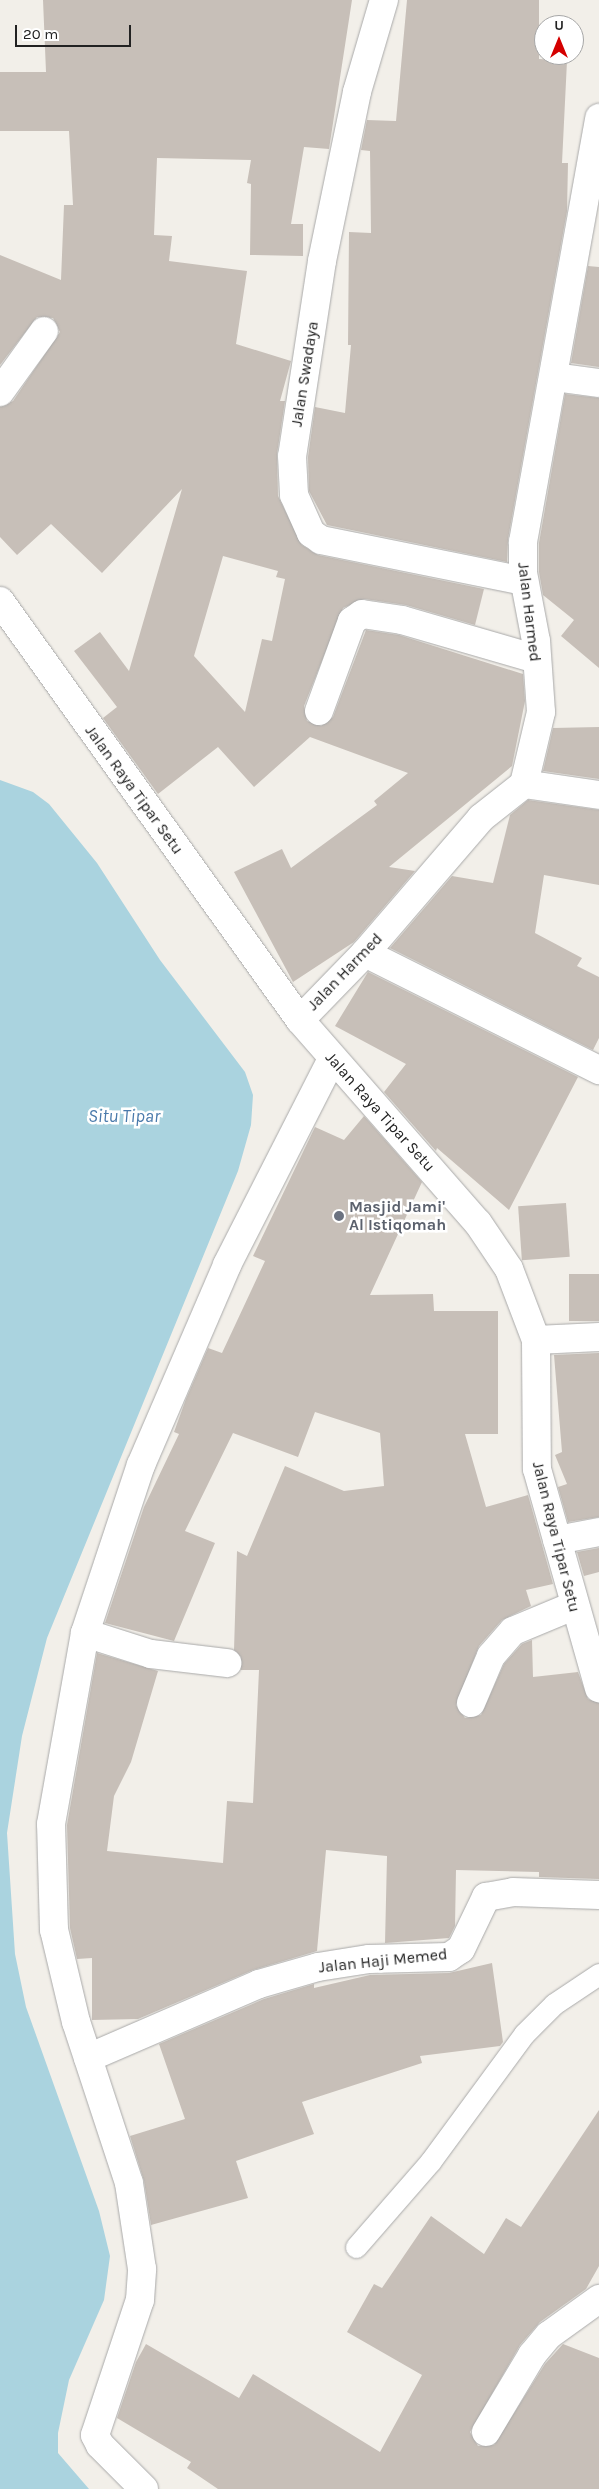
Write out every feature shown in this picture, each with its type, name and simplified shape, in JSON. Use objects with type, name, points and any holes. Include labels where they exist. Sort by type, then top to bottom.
[{"type":"street","name":"Jalan Swadaya","points":[[384,0],[357,92],[322,261],[292,456],[294,496],[311,533],[321,540],[524,581]]},
{"type":"street","name":"Jalan Harmed","points":[[300,1020],[366,953],[481,818],[524,784],[541,712],[536,641],[524,581],[523,542],[599,118]]},
{"type":"street","points":[[0,392],[44,331]]},
{"type":"street","points":[[554,376],[599,383]]},
{"type":"street","name":"Jalan Raya Tipar Setu","points":[[0,601],[300,1020],[332,1059],[478,1223],[509,1269],[536,1340],[537,1469],[573,1606],[599,1688]]},
{"type":"street","points":[[319,711],[352,622],[362,614],[375,613],[536,659]]},
{"type":"street","points":[[524,784],[599,795]]},
{"type":"street","points":[[366,953],[599,1070]]},
{"type":"street","points":[[144,2489],[100,2446],[95,2435],[140,2300],[142,2269],[129,2183],[88,2058],[54,1930],[51,1824],[85,1633],[149,1447],[227,1266],[332,1059]]},
{"type":"street","points":[[536,1340],[599,1337]]},
{"type":"street","points":[[557,1540],[599,1532]]},
{"type":"street","points":[[471,1703],[492,1656],[513,1631],[573,1606]]},
{"type":"street","points":[[85,1633],[151,1654],[227,1663]]},
{"type":"street","name":"Jalan Haji Memed","points":[[88,2058],[216,2001],[310,1970],[369,1959],[449,1957],[461,1949],[486,1897],[513,1892],[599,1895]]},
{"type":"street","points":[[486,2432],[532,2355],[549,2335],[599,2299]]},
{"type":"lane","points":[[356,2246],[430,2162],[524,2034],[554,2004],[599,1974]]},
{"type":"water","name":"Situ Tipar","points":[[0,780],[33,792],[49,804],[97,863],[160,960],[245,1072],[253,1095],[251,1125],[238,1171],[47,1638],[22,1736],[7,1833],[15,1954],[26,2007],[99,2211],[110,2256],[104,2300],[69,2380],[58,2433],[58,2453],[89,2489],[0,2489]]},
{"type":"building","points":[[43,0],[352,0],[329,149],[304,147],[291,224],[303,224],[303,256],[250,255],[251,184],[247,183],[251,160],[157,158],[154,235],[172,236],[169,261],[247,271],[236,344],[291,361],[280,401],[285,401],[277,454],[278,496],[302,545],[318,555],[484,589],[475,625],[406,605],[364,599],[343,608],[304,706],[307,721],[321,726],[333,717],[366,630],[399,635],[523,674],[525,701],[512,766],[389,867],[415,871],[354,942],[293,982],[234,872],[282,849],[291,868],[377,805],[374,801],[408,773],[310,737],[254,787],[218,747],[158,794],[103,718],[117,707],[74,651],[100,632],[129,671],[182,489],[102,573],[51,524],[17,555],[0,537],[0,407],[13,401],[60,332],[53,318],[37,317],[0,365],[0,255],[61,280],[64,205],[73,205],[69,131],[0,131],[0,72],[46,72]],"holes":[[[223,556],[278,571],[276,577],[285,579],[272,641],[262,639],[245,712],[194,656]]]},
{"type":"building","points":[[407,0],[539,0],[539,15],[534,15],[534,65],[567,65],[562,163],[568,163],[567,211],[508,539],[507,562],[327,525],[309,491],[308,457],[315,407],[345,413],[351,345],[348,345],[349,232],[371,233],[370,151],[361,150],[367,120],[396,121]]},
{"type":"building","points":[[588,266],[599,267],[599,367],[571,363]]},
{"type":"building","points":[[565,394],[599,398],[599,668],[561,636],[574,620],[543,595],[539,572],[539,543]]},
{"type":"building","points":[[599,727],[599,779],[543,771],[553,728]]},
{"type":"building","points":[[528,800],[599,810],[599,885],[544,875],[535,933],[582,958],[577,966],[599,977],[599,1038],[593,1050],[390,948],[452,876],[493,883],[510,815]]},
{"type":"building","points":[[368,972],[578,1077],[509,1210],[437,1148],[436,1151],[384,1092],[406,1064],[335,1026]]},
{"type":"building","points":[[364,1116],[422,1182],[370,1295],[433,1294],[434,1311],[498,1311],[498,1434],[465,1434],[486,1507],[528,1495],[553,1584],[526,1590],[531,1606],[502,1620],[479,1646],[456,1705],[465,1718],[481,1715],[504,1664],[522,1644],[532,1640],[533,1677],[578,1672],[588,1699],[599,1703],[599,1879],[539,1877],[539,1872],[456,1870],[455,1926],[449,1938],[385,1943],[387,1856],[326,1850],[317,1951],[253,1970],[138,2019],[92,2020],[92,1958],[77,1959],[70,1928],[67,1825],[97,1653],[158,1671],[131,1762],[114,1796],[107,1851],[223,1863],[227,1801],[253,1803],[259,1670],[241,1670],[241,1657],[234,1650],[237,1551],[247,1556],[285,1466],[344,1491],[384,1486],[380,1433],[315,1412],[298,1457],[233,1433],[185,1531],[215,1543],[174,1641],[105,1623],[144,1507],[179,1434],[174,1432],[186,1399],[208,1348],[222,1353],[265,1261],[253,1256],[315,1127],[344,1140]]},
{"type":"building","points":[[566,1203],[570,1257],[522,1260],[518,1206]]},
{"type":"building","points":[[569,1274],[599,1274],[599,1321],[569,1321]]},
{"type":"building","points":[[599,1353],[599,1517],[568,1522],[558,1487],[567,1484],[555,1455],[562,1452],[554,1355]]},
{"type":"building","points":[[599,1548],[599,1572],[584,1576],[577,1552]]},
{"type":"building","points":[[492,1963],[503,2042],[500,2046],[420,2056],[422,2063],[302,2102],[314,2134],[236,2161],[248,2198],[151,2225],[144,2181],[130,2136],[185,2119],[159,2044],[264,1999],[314,1984],[314,1988],[370,1975],[449,1973]]},
{"type":"building","points":[[599,2110],[599,2266],[586,2289],[540,2322],[520,2345],[470,2432],[478,2446],[494,2445],[545,2364],[563,2344],[599,2358],[599,2489],[218,2489],[187,2468],[191,2462],[117,2418],[136,2362],[146,2344],[239,2398],[253,2374],[380,2452],[422,2375],[347,2332],[374,2284],[382,2288],[431,2216],[484,2254],[506,2218],[521,2227]]},
{"type":"place","name":"Masjid Jami' Al Istiqomah","points":[[339,1216]]}]
